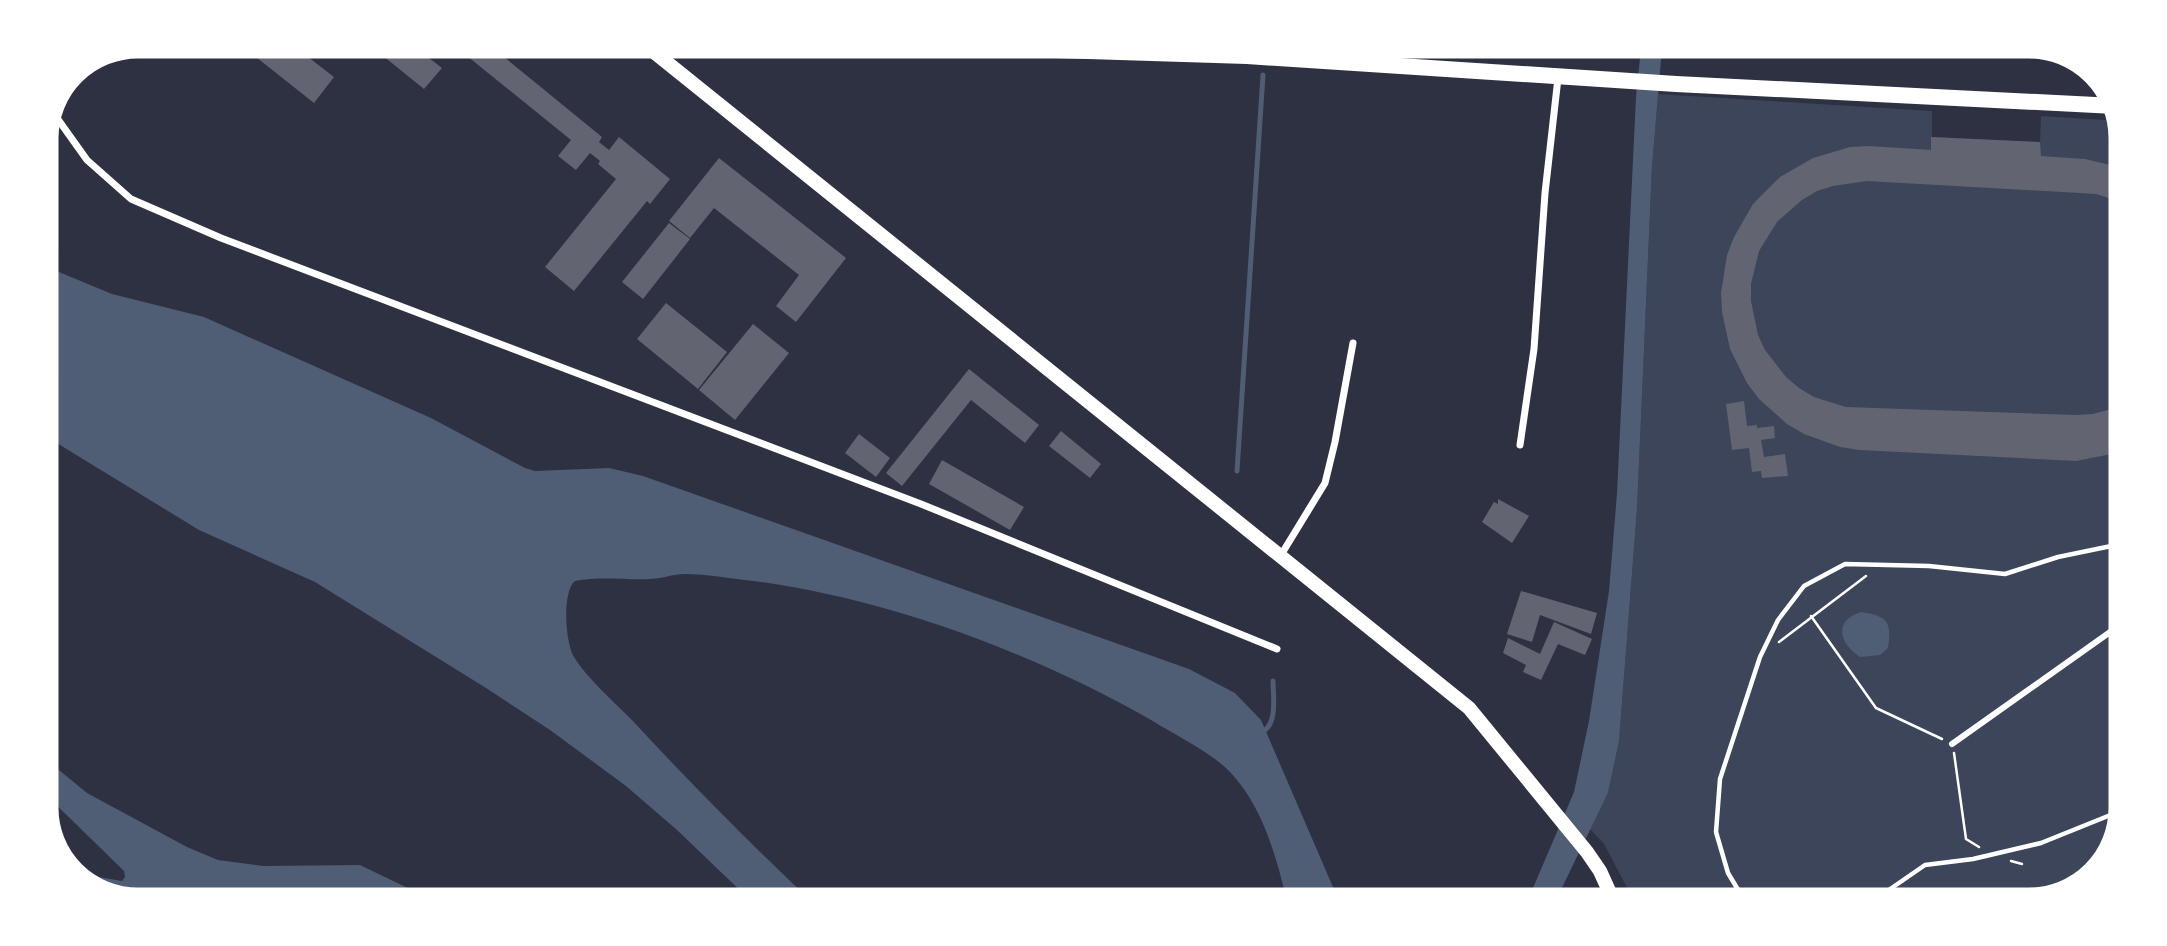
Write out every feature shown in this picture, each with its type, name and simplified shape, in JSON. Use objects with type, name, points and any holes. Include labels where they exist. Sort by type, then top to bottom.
[{"type":"main road","points":[[656,54],[1469,708],[1587,852],[1609,892]]},
{"type":"main road","points":[[1283,54],[1676,85],[2106,106]]},
{"type":"street","points":[[1520,445],[1534,349],[1545,193],[1558,77]]},
{"type":"street","points":[[57,118],[87,160],[131,198],[221,238],[921,504],[1277,649]]},
{"type":"street","points":[[1281,555],[1325,483],[1353,343]]},
{"type":"street","points":[[1952,744],[2113,630]]},
{"type":"lane","points":[[1739,892],[1728,873],[1716,832],[1720,779],[1760,657],[1778,620],[1804,586],[1845,564],[1929,566],[2005,574],[2058,557],[2113,546]]},
{"type":"lane","points":[[1886,892],[1926,864],[1991,855],[2041,843],[2112,814]]},
{"type":"path","points":[[1760,657],[1872,571],[1893,565]]},
{"type":"path","points":[[1811,616],[1876,708],[1952,744],[1966,839],[1991,855],[2022,864]]},
{"type":"shaded area","points":[[1640,54],[1661,54],[1652,167],[1637,509],[1619,741],[1608,793],[1560,892],[1531,892],[1574,792],[1589,721],[1609,591],[1617,493]]},
{"type":"shaded area","points":[[1658,94],[1932,111],[1932,137],[2040,142],[2041,116],[2111,120],[2113,133],[2113,808],[2111,824],[2099,855],[2076,878],[2051,889],[2029,892],[1629,892],[1604,844],[1590,829],[1608,793],[1619,740],[1637,509],[1652,167]]},
{"type":"shaded area","points":[[54,270],[112,294],[204,317],[431,418],[525,468],[535,471],[609,468],[643,476],[1189,669],[1235,693],[1261,720],[1335,892],[1285,892],[1260,816],[1230,772],[1213,758],[1106,696],[1009,651],[908,615],[805,589],[685,574],[653,579],[603,578],[575,581],[568,595],[566,618],[571,650],[579,665],[697,789],[802,892],[742,892],[626,786],[550,730],[315,582],[199,530],[54,441]]},
{"type":"shaded area","points":[[1861,612],[1886,621],[1889,632],[1888,648],[1880,655],[1860,657],[1844,639],[1842,633],[1846,621]]},
{"type":"shaded area","points":[[54,766],[87,793],[187,847],[218,860],[263,866],[360,865],[418,892],[138,892],[106,885],[89,875],[122,881],[125,877],[124,871],[54,803]]},
{"type":"building","points":[[252,54],[304,54],[334,77],[314,103]]},
{"type":"building","points":[[381,54],[432,54],[429,58],[442,68],[424,89]]},
{"type":"building","points":[[465,54],[500,54],[602,137],[599,142],[609,150],[619,137],[670,179],[650,204],[647,201],[574,291],[545,267],[616,179],[598,164],[600,161],[590,153],[576,170],[558,156],[571,140]]},
{"type":"building","points":[[1931,137],[2040,142],[2041,156],[2085,159],[2113,166],[2113,199],[2096,194],[1867,181],[1817,191],[1777,222],[1759,251],[1751,284],[1751,301],[1758,335],[1765,350],[1786,377],[1799,388],[1814,397],[1846,407],[2076,415],[2113,408],[2113,454],[2076,461],[1840,447],[1804,434],[1787,424],[1759,399],[1747,383],[1730,349],[1721,293],[1727,255],[1753,204],[1780,177],[1813,158],[1850,147],[1931,150]]},
{"type":"building","points":[[719,158],[846,258],[796,322],[776,306],[799,275],[714,208],[690,238],[669,221]]},
{"type":"building","points":[[669,223],[690,239],[643,299],[622,282]]},
{"type":"building","points":[[666,303],[727,352],[698,389],[637,339]]},
{"type":"building","points":[[753,324],[789,353],[735,420],[699,390]]},
{"type":"building","points":[[969,369],[1039,425],[1025,443],[971,400],[902,486],[886,473]]},
{"type":"building","points":[[1744,401],[1747,426],[1774,426],[1775,438],[1761,440],[1764,457],[1785,454],[1788,476],[1762,478],[1761,471],[1752,472],[1749,448],[1732,450],[1726,404]]},
{"type":"building","points":[[1061,431],[1101,464],[1090,478],[1049,446]]},
{"type":"building","points":[[859,434],[890,458],[876,477],[845,453]]},
{"type":"building","points":[[942,460],[1024,507],[1010,530],[929,484]]},
{"type":"building","points":[[1498,499],[1529,516],[1512,543],[1482,522],[1494,502],[1498,504]]},
{"type":"building","points":[[1521,591],[1597,613],[1591,634],[1540,615],[1532,642],[1507,634]]},
{"type":"building","points":[[1554,622],[1592,639],[1585,655],[1558,644],[1541,680],[1523,672],[1526,665],[1503,653],[1508,638],[1540,654]]},
{"type":"waterway","points":[[1237,471],[1263,75]]},
{"type":"waterway","points":[[1262,732],[1273,716],[1273,681]]}]
